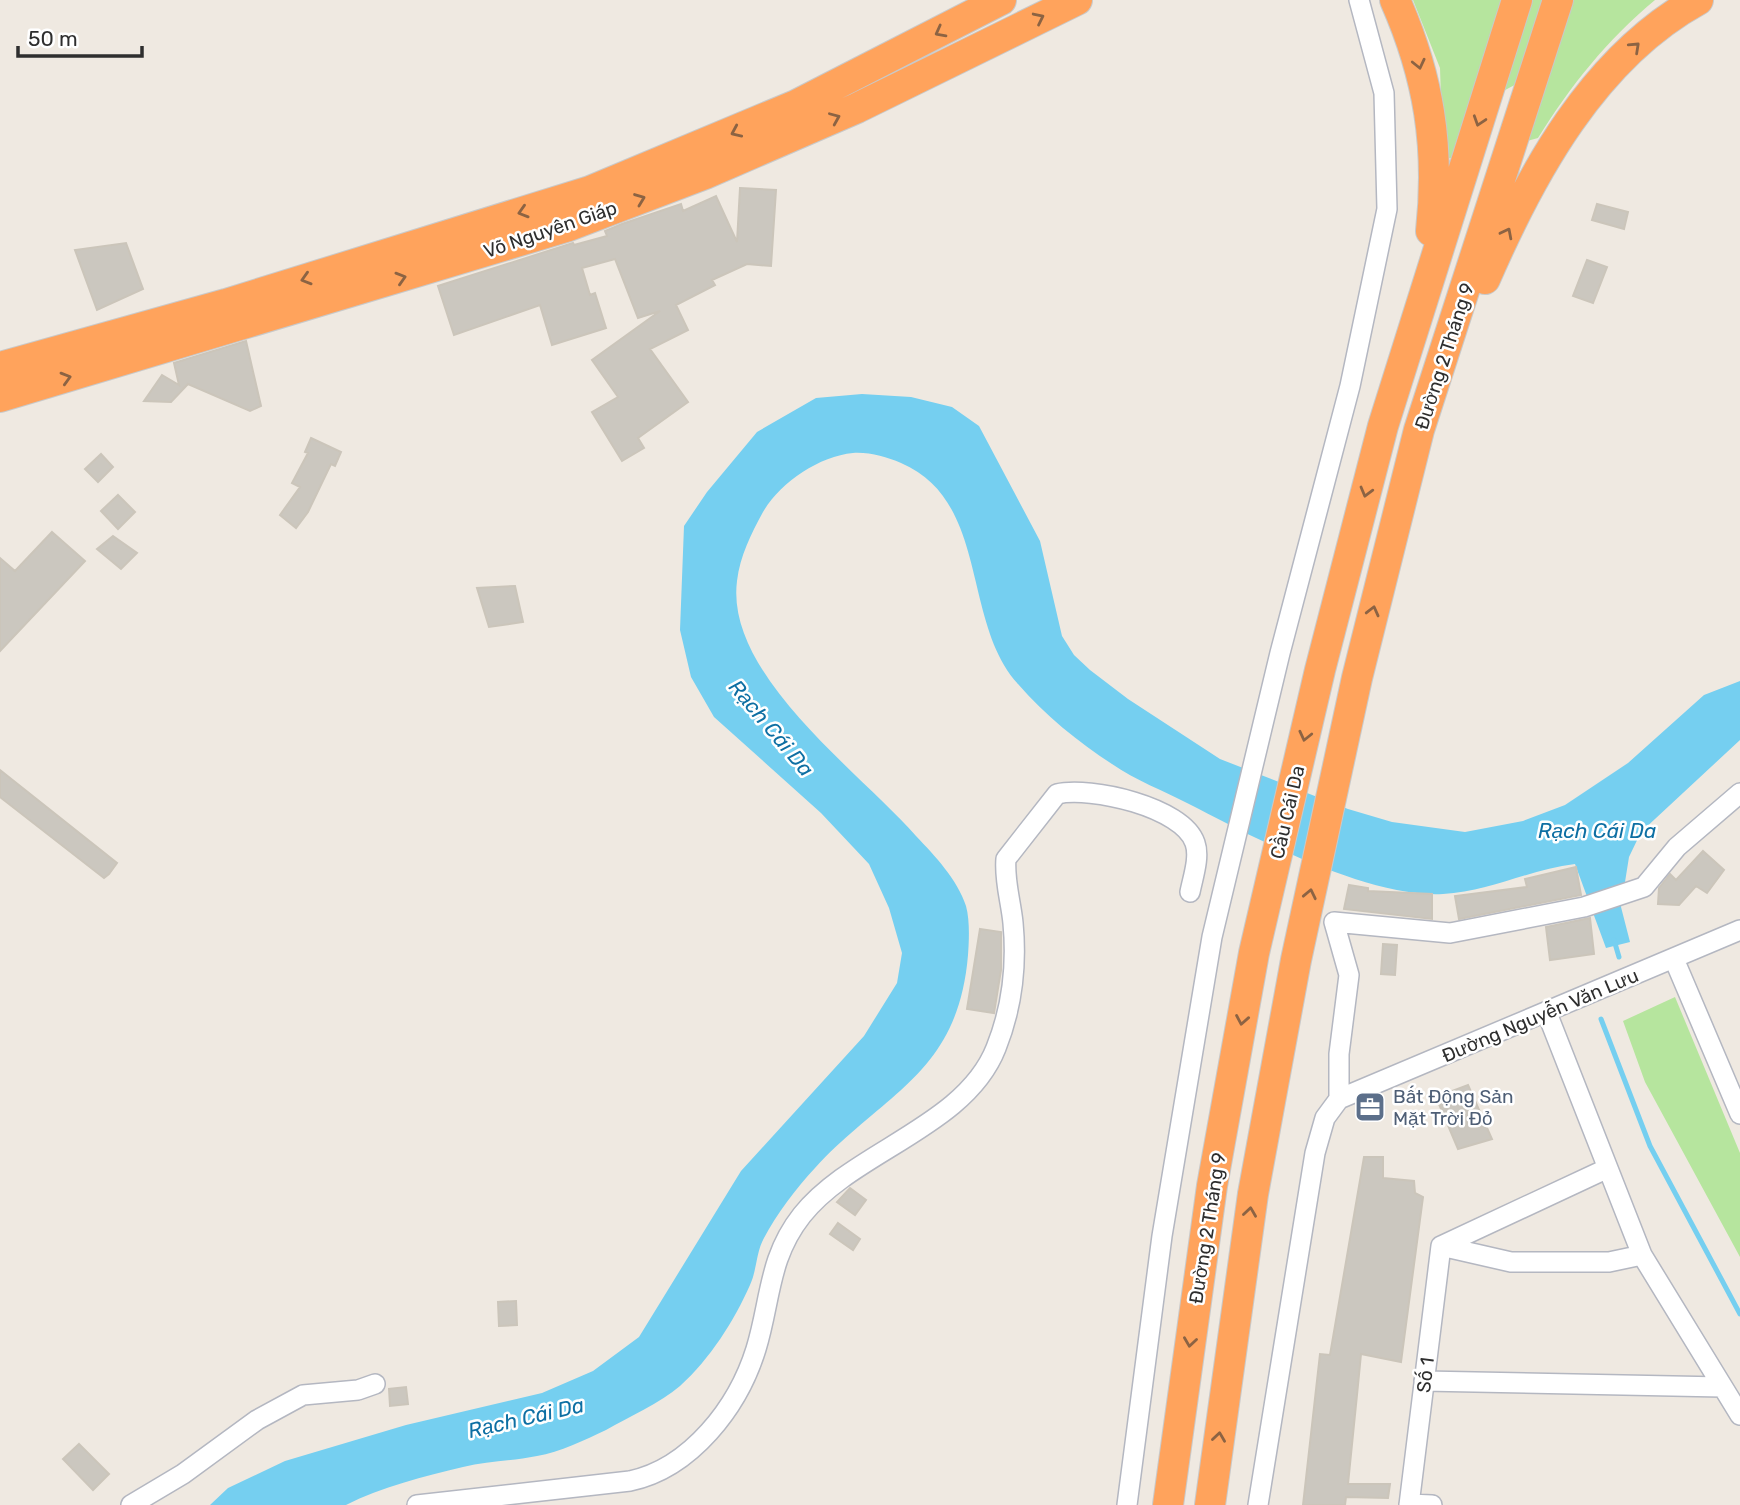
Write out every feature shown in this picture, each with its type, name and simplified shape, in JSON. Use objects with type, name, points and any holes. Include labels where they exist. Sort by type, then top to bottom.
[{"type":"highway","name":"Võ Nguyên Giáp","points":[[0,397],[590,191],[796,105],[1001,0]]},
{"type":"highway","name":"Võ Nguyên Giáp","points":[[0,368],[230,316],[566,227],[705,174],[857,108],[1077,0]]},
{"type":"highway","points":[[1383,426],[1429,258],[1435,195],[1433,123],[1415,46],[1395,0]]},
{"type":"highway","name":"Đường 2 Tháng 9","points":[[1320,670],[1383,426],[1517,0]]},
{"type":"highway","name":"Đường 2 Tháng 9","points":[[1357,678],[1419,430],[1558,0]]},
{"type":"highway","points":[[1419,430],[1492,263],[1557,143],[1587,98],[1616,64],[1650,32],[1698,0]]},
{"type":"highway","name":"Cầu Cái Da","points":[[1254,953],[1320,670]]},
{"type":"highway","name":"Cầu Cái Da","points":[[1296,960],[1357,678]]},
{"type":"highway","name":"Đường 2 Tháng 9","points":[[1168,1505],[1212,1186],[1254,953]]},
{"type":"highway","name":"Đường 2 Tháng 9","points":[[1210,1505],[1252,1194],[1296,960]]},
{"type":"street","points":[[1127,1505],[1162,1236],[1212,937],[1280,653],[1350,386],[1387,209],[1384,93],[1359,0]]},
{"type":"street","points":[[1258,1505],[1315,1153],[1325,1118],[1339,1099],[1339,1054],[1349,975],[1334,922],[1450,933],[1584,907],[1632,888],[1644,887],[1677,847],[1740,793]]},
{"type":"street","points":[[417,1505],[655,1476],[694,1448],[724,1413],[752,1360],[772,1268],[801,1215],[831,1187],[958,1098],[988,1064],[1006,1018],[1014,977],[1006,859],[1058,794],[1115,798],[1160,810],[1183,824],[1192,836],[1197,853],[1190,891]]},
{"type":"street","name":"Đường Nguyễn Văn Lưu","points":[[1339,1099],[1740,930]]},
{"type":"street","points":[[1674,959],[1740,1114]]},
{"type":"street","points":[[1547,1013],[1642,1255],[1740,1415]]},
{"type":"street","points":[[1441,1246],[1606,1169]]},
{"type":"street","points":[[1441,1246],[1511,1262],[1609,1262],[1642,1255]]},
{"type":"street","name":"Số 1","points":[[1409,1505],[1441,1246]]},
{"type":"street","points":[[1424,1381],[1722,1387]]},
{"type":"street","points":[[131,1505],[183,1474],[257,1420],[303,1395],[358,1390],[375,1384]]},
{"type":"street","points":[[1409,1505],[1432,1505]]},
{"type":"green space","points":[[1413,0],[1655,0],[1621,31],[1591,64],[1538,138],[1527,141],[1549,67],[1471,108],[1455,158],[1443,158],[1440,68]]},
{"type":"green space","points":[[1675,997],[1740,1153],[1740,1257],[1645,1082],[1623,1021]]},
{"type":"water","name":"Rạch Cái Da","points":[[862,394],[911,397],[952,407],[979,426],[1040,541],[1062,636],[1074,655],[1128,699],[1220,759],[1348,809],[1392,822],[1465,832],[1523,821],[1565,805],[1628,763],[1704,695],[1740,681],[1740,740],[1641,832],[1629,857],[1621,907],[1630,942],[1606,948],[1575,864],[1477,889],[1443,894],[1413,893],[1347,876],[1278,848],[1130,775],[1087,747],[1050,717],[1018,684],[1000,658],[988,628],[962,533],[949,505],[929,481],[901,463],[866,453],[840,455],[814,465],[779,491],[754,529],[738,572],[739,616],[752,652],[801,720],[931,852],[962,896],[968,918],[968,955],[961,995],[950,1028],[934,1055],[914,1078],[841,1142],[794,1192],[764,1238],[750,1285],[729,1326],[701,1364],[680,1386],[663,1398],[606,1430],[555,1452],[434,1474],[388,1487],[346,1505],[210,1505],[228,1488],[285,1461],[406,1425],[542,1393],[593,1371],[639,1337],[741,1171],[864,1036],[897,983],[902,953],[889,908],[869,864],[821,813],[714,717],[691,677],[680,630],[684,526],[707,492],[757,432],[816,398]]},
{"type":"building","points":[[740,188],[776,190],[771,266],[747,264],[712,280],[715,285],[676,305],[688,330],[650,349],[688,402],[638,438],[644,448],[622,461],[592,412],[618,397],[592,360],[660,311],[638,318],[615,259],[582,268],[590,295],[595,293],[606,328],[552,345],[540,305],[454,335],[438,286],[573,243],[574,245],[607,236],[605,231],[622,224],[681,204],[683,211],[716,196],[737,242]]},
{"type":"building","points":[[1597,204],[1628,212],[1624,229],[1592,220]]},
{"type":"building","points":[[126,243],[143,289],[97,310],[75,250]]},
{"type":"building","points":[[1587,260],[1607,267],[1593,303],[1573,296]]},
{"type":"building","points":[[246,341],[261,406],[250,411],[188,384],[171,402],[144,401],[162,375],[179,385],[174,363]]},
{"type":"building","points":[[311,438],[341,452],[335,466],[331,464],[308,512],[296,528],[280,515],[300,487],[292,483],[308,453],[305,452]]},
{"type":"building","points":[[101,454],[113,467],[98,482],[85,469]]},
{"type":"building","points":[[118,495],[135,512],[118,529],[101,511]]},
{"type":"building","points":[[52,532],[85,561],[0,651],[0,558],[15,571]]},
{"type":"building","points":[[113,536],[137,553],[121,569],[97,549]]},
{"type":"building","points":[[515,586],[523,622],[489,627],[477,588]]},
{"type":"building","points":[[0,770],[117,863],[109,874],[104,878],[0,797]]},
{"type":"building","points":[[1703,851],[1724,870],[1707,893],[1696,886],[1679,905],[1658,904],[1659,888],[1670,874],[1676,880]]},
{"type":"building","points":[[1576,867],[1581,895],[1459,919],[1455,896],[1527,887],[1525,879]]},
{"type":"building","points":[[1349,885],[1368,888],[1368,891],[1432,894],[1432,919],[1344,909]]},
{"type":"building","points":[[1590,918],[1594,954],[1550,960],[1546,927]]},
{"type":"building","points":[[980,929],[1001,932],[1001,970],[994,1013],[967,1009]]},
{"type":"building","points":[[1383,944],[1397,945],[1395,975],[1381,974]]},
{"type":"building","points":[[1468,1085],[1492,1139],[1458,1149],[1436,1097]]},
{"type":"building","points":[[1364,1157],[1383,1157],[1383,1178],[1414,1181],[1415,1193],[1423,1197],[1401,1362],[1361,1354],[1348,1484],[1390,1484],[1388,1498],[1346,1497],[1345,1505],[1303,1505],[1320,1354],[1330,1355]]},
{"type":"building","points":[[850,1188],[866,1200],[855,1215],[837,1202]]},
{"type":"building","points":[[838,1223],[860,1239],[853,1250],[830,1234]]},
{"type":"building","points":[[516,1301],[517,1325],[499,1326],[498,1302]]},
{"type":"building","points":[[406,1387],[408,1404],[390,1406],[389,1389]]},
{"type":"building","points":[[79,1444],[109,1474],[93,1490],[63,1459]]},
{"type":"waterway","points":[[1614,940],[1619,957]]},
{"type":"waterway","points":[[1601,1019],[1650,1146],[1740,1314]]},
{"type":"place","name":"Bất Động Sản Mặt Trời Đỏ","points":[[1370,1107]]}]
